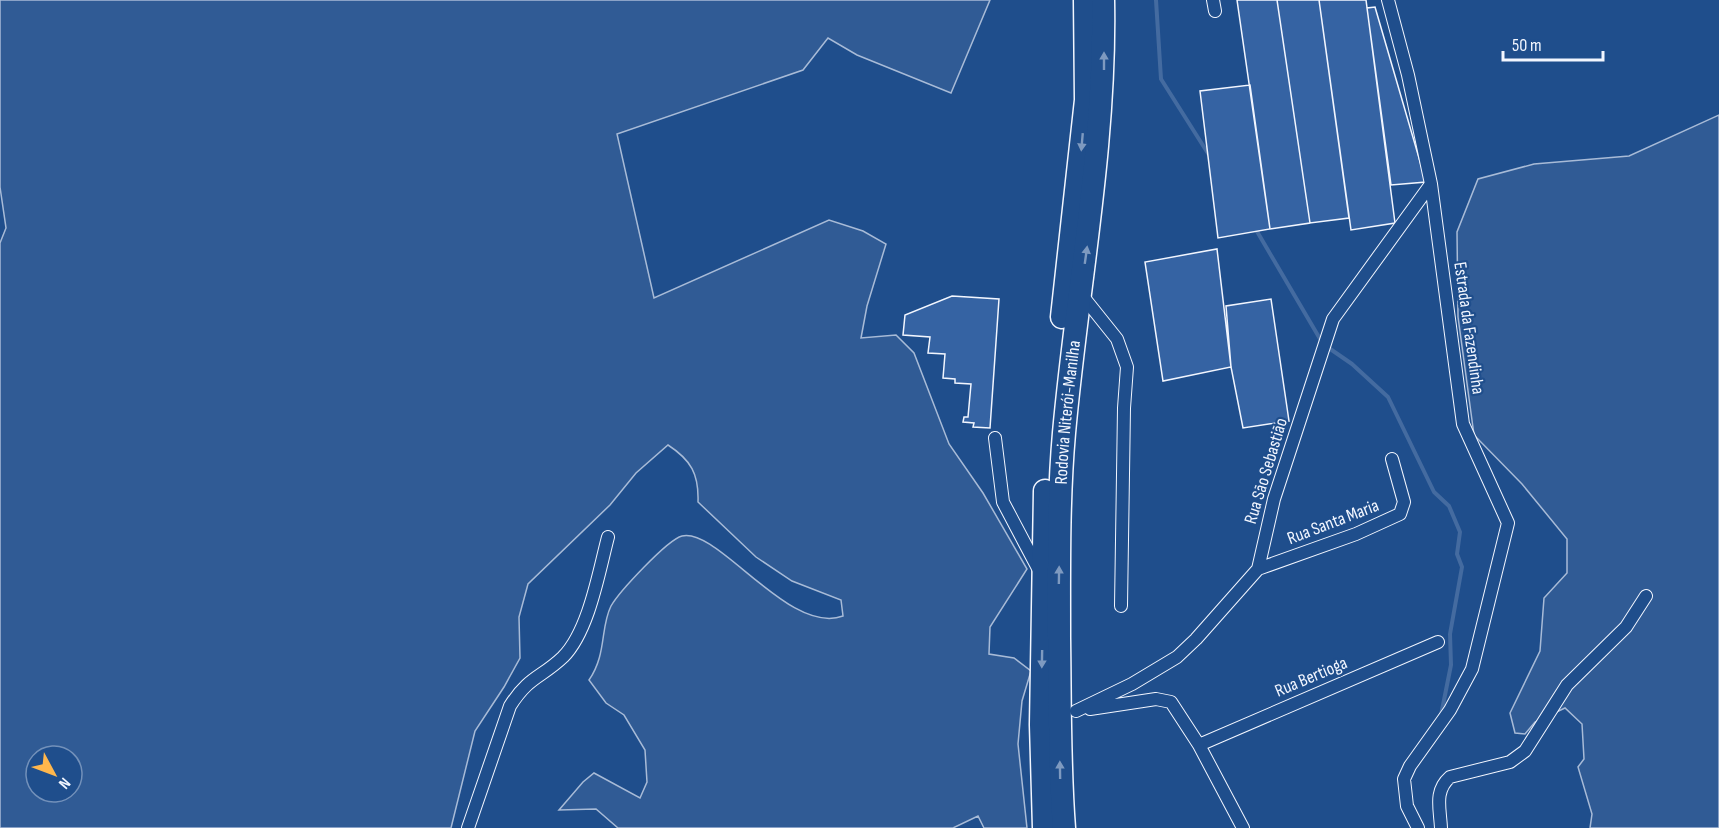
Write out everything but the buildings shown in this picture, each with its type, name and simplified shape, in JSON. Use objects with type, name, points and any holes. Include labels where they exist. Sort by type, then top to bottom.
[{"type":"highway","name":"Rodovia Niterói-Manilha","points":[[1044,828],[1041,725],[1043,578],[1052,408],[1086,100],[1085,0]]},
{"type":"highway","name":"Rodovia Niterói-Manilha","points":[[1064,828],[1068,713],[1060,489],[1101,120],[1103,0]]},
{"type":"street","name":"Estrada da Fazendinha","points":[[1388,0],[1408,75],[1431,184],[1463,424],[1508,523],[1472,669],[1461,692],[1410,766],[1404,779],[1407,806],[1418,828]]},
{"type":"street","name":"Rua São Sebastião","points":[[1068,713],[1132,684],[1177,657],[1258,569],[1274,499],[1333,319],[1431,184]]},
{"type":"street","points":[[1081,294],[1118,339],[1127,367],[1121,606]]},
{"type":"street","points":[[995,438],[1003,502],[1043,578]]},
{"type":"street","name":"Rua Santa Maria","points":[[1258,569],[1356,534],[1400,514],[1404,502],[1392,459]]},
{"type":"street","points":[[468,828],[510,706],[521,688],[564,656],[574,641],[585,618],[608,537]]},
{"type":"street","points":[[1441,828],[1439,792],[1444,782],[1450,777],[1510,762],[1525,752],[1567,685],[1626,627],[1646,596]]},
{"type":"street","name":"Rua Bertioga","points":[[1199,745],[1438,642]]},
{"type":"street","points":[[1068,713],[1165,699],[1177,706],[1243,828]]},
{"type":"shaded area","points":[[0,0],[990,0],[951,93],[857,55],[828,38],[803,70],[617,134],[654,298],[829,220],[863,231],[886,244],[867,306],[861,338],[896,335],[914,353],[949,444],[983,493],[1027,569],[990,627],[989,654],[1014,658],[1031,671],[1022,701],[1018,744],[1027,828],[984,828],[978,816],[953,828],[618,828],[596,809],[559,810],[583,782],[594,773],[640,798],[647,782],[645,750],[624,715],[606,703],[589,680],[601,651],[605,623],[611,606],[644,567],[675,540],[682,536],[697,538],[715,548],[778,597],[800,611],[822,618],[843,616],[841,600],[792,581],[756,557],[698,502],[697,483],[692,469],[683,456],[668,445],[636,473],[610,505],[528,584],[519,617],[520,658],[475,731],[451,828],[0,828],[0,243],[6,228],[0,187]]},
{"type":"shaded area","points":[[1719,115],[1719,828],[1590,828],[1592,814],[1578,767],[1584,759],[1582,724],[1565,708],[1535,722],[1525,734],[1515,733],[1510,713],[1540,651],[1544,598],[1567,573],[1567,539],[1522,484],[1474,435],[1458,317],[1457,232],[1478,179],[1534,164],[1629,156]]},
{"type":"waterway","points":[[1156,0],[1161,79],[1209,155]]},
{"type":"waterway","points":[[1255,228],[1323,344],[1352,364],[1388,397],[1434,492],[1449,506],[1460,532],[1457,554],[1462,567],[1450,634],[1451,665],[1441,715]]}]
